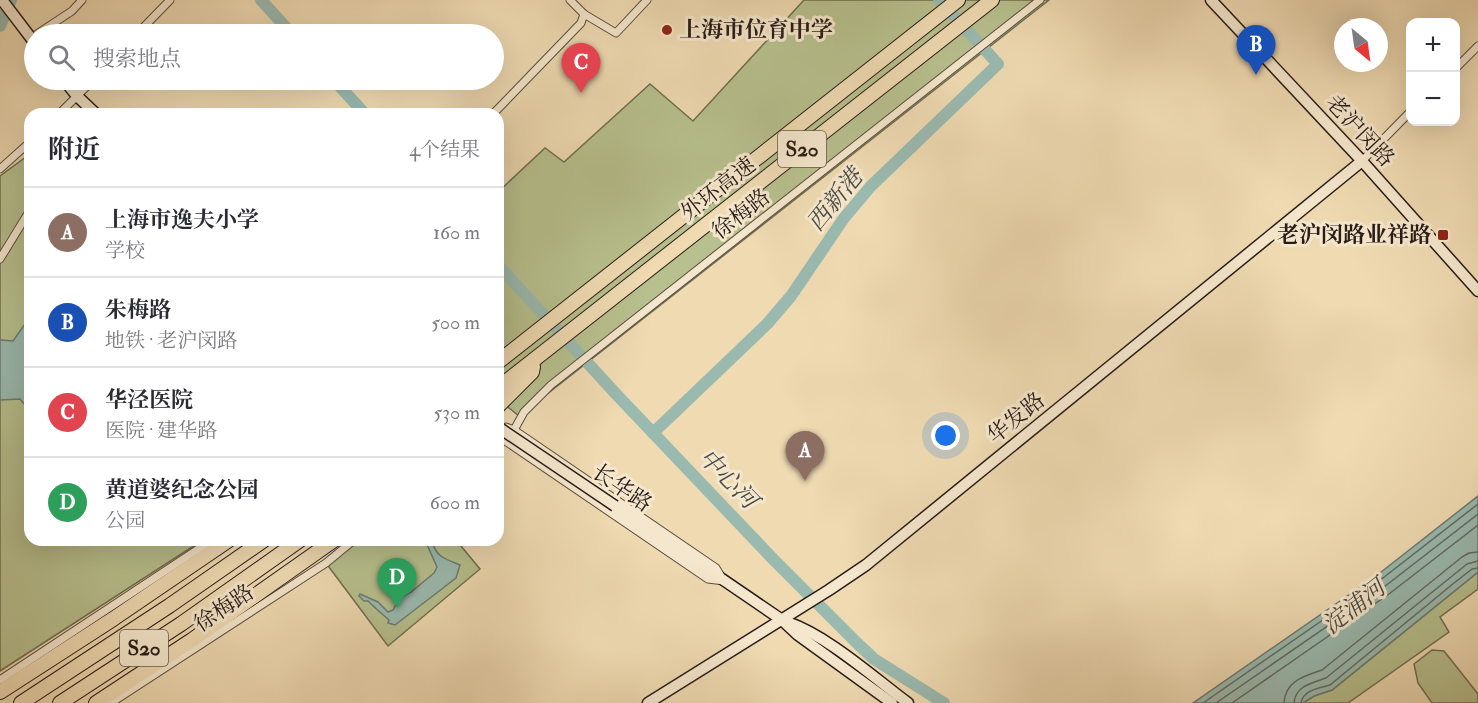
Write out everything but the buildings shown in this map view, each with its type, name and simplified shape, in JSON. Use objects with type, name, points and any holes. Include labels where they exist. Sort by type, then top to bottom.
[{"type":"highway","name":"外环高速","points":[[504,357],[958,0]]},
{"type":"highway","name":"外环高速","points":[[504,383],[992,0]]},
{"type":"highway","points":[[504,345],[525,340]]},
{"type":"highway","points":[[504,400],[532,372],[538,357]]},
{"type":"highway","points":[[0,692],[220,546]]},
{"type":"highway","name":"S20","points":[[21,703],[256,546]]},
{"type":"highway","name":"S20","points":[[60,703],[228,592],[292,546]]},
{"type":"highway","points":[[96,703],[192,640],[325,546]]},
{"type":"street","points":[[2,0],[24,26]]},
{"type":"street","points":[[53,24],[72,11],[82,0]]},
{"type":"street","points":[[147,24],[170,0]]},
{"type":"street","points":[[570,0],[584,14],[616,33],[647,0]]},
{"type":"street","name":"徐梅路","points":[[514,430],[524,412],[551,385],[1040,0]]},
{"type":"street","name":"老沪闵路","points":[[1211,0],[1362,161],[1478,291]]},
{"type":"street","points":[[500,108],[581,23],[584,14]]},
{"type":"street","points":[[1460,63],[1478,46]]},
{"type":"street","points":[[72,90],[90,108]]},
{"type":"street","points":[[65,108],[83,90]]},
{"type":"street","points":[[1362,161],[1406,116]]},
{"type":"street","points":[[0,169],[24,147]]},
{"type":"street","name":"华发路","points":[[648,703],[800,609],[885,550],[1362,161]]},
{"type":"street","points":[[0,259],[24,220]]},
{"type":"street","points":[[504,428],[514,430]]},
{"type":"street","name":"长华路","points":[[514,430],[716,568],[724,581]]},
{"type":"street","name":"长华路","points":[[504,433],[782,620],[798,635],[892,703]]},
{"type":"street","name":"长华路","points":[[504,440],[708,579],[724,581]]},
{"type":"street","points":[[0,680],[203,546]]},
{"type":"street","name":"徐梅路","points":[[111,703],[326,563],[347,546]]},
{"type":"street","name":"长华路","points":[[782,620],[802,627],[908,703]]},
{"type":"green space","points":[[804,0],[1049,0],[519,416],[504,404],[504,186],[545,148],[564,162],[650,84],[693,121]]},
{"type":"green space","points":[[24,158],[24,546],[194,546],[0,671],[0,176]]},
{"type":"green space","points":[[347,546],[461,546],[480,569],[388,646],[326,563]]},
{"type":"green space","points":[[1478,572],[1478,589],[1440,617],[1449,632],[1348,703],[1303,703],[1314,696],[1332,690]]},
{"type":"green space","points":[[1432,650],[1444,651],[1478,694],[1478,703],[1432,703],[1418,683],[1414,664]]},
{"type":"water","points":[[24,325],[24,404],[20,399],[0,400],[0,340],[13,341]]},
{"type":"water","name":"淀浦河","points":[[1478,496],[1478,572],[1332,690],[1314,696],[1303,703],[1193,703],[1376,576]]},
{"type":"water","points":[[428,546],[433,546],[438,554],[460,565],[456,578],[395,625],[388,623],[389,620],[359,596],[360,594],[378,602],[388,612],[393,610],[400,597],[411,592],[434,573],[437,567]]},
{"type":"waterway","points":[[0,26],[11,0]]},
{"type":"waterway","name":"中心河","points":[[261,0],[283,24]]},
{"type":"waterway","name":"西新港","points":[[653,433],[767,324],[791,296],[844,218],[871,186],[998,64],[939,0]]},
{"type":"waterway","name":"中心河","points":[[343,90],[360,108]]},
{"type":"waterway","name":"中心河","points":[[504,272],[616,394],[773,559],[858,644],[874,659],[944,703]]},
{"type":"place","name":"上海市位育中学","points":[[667,30]]},
{"type":"place","name":"朱梅路","points":[[1256,75]]},
{"type":"place","name":"华泾医院","points":[[581,93]]},
{"type":"place","name":"老沪闵路业祥路","points":[[1443,235]]},
{"type":"place","name":"上海市逸夫小学","points":[[805,481]]},
{"type":"place","name":"黄道婆纪念公园","points":[[397,608]]}]
